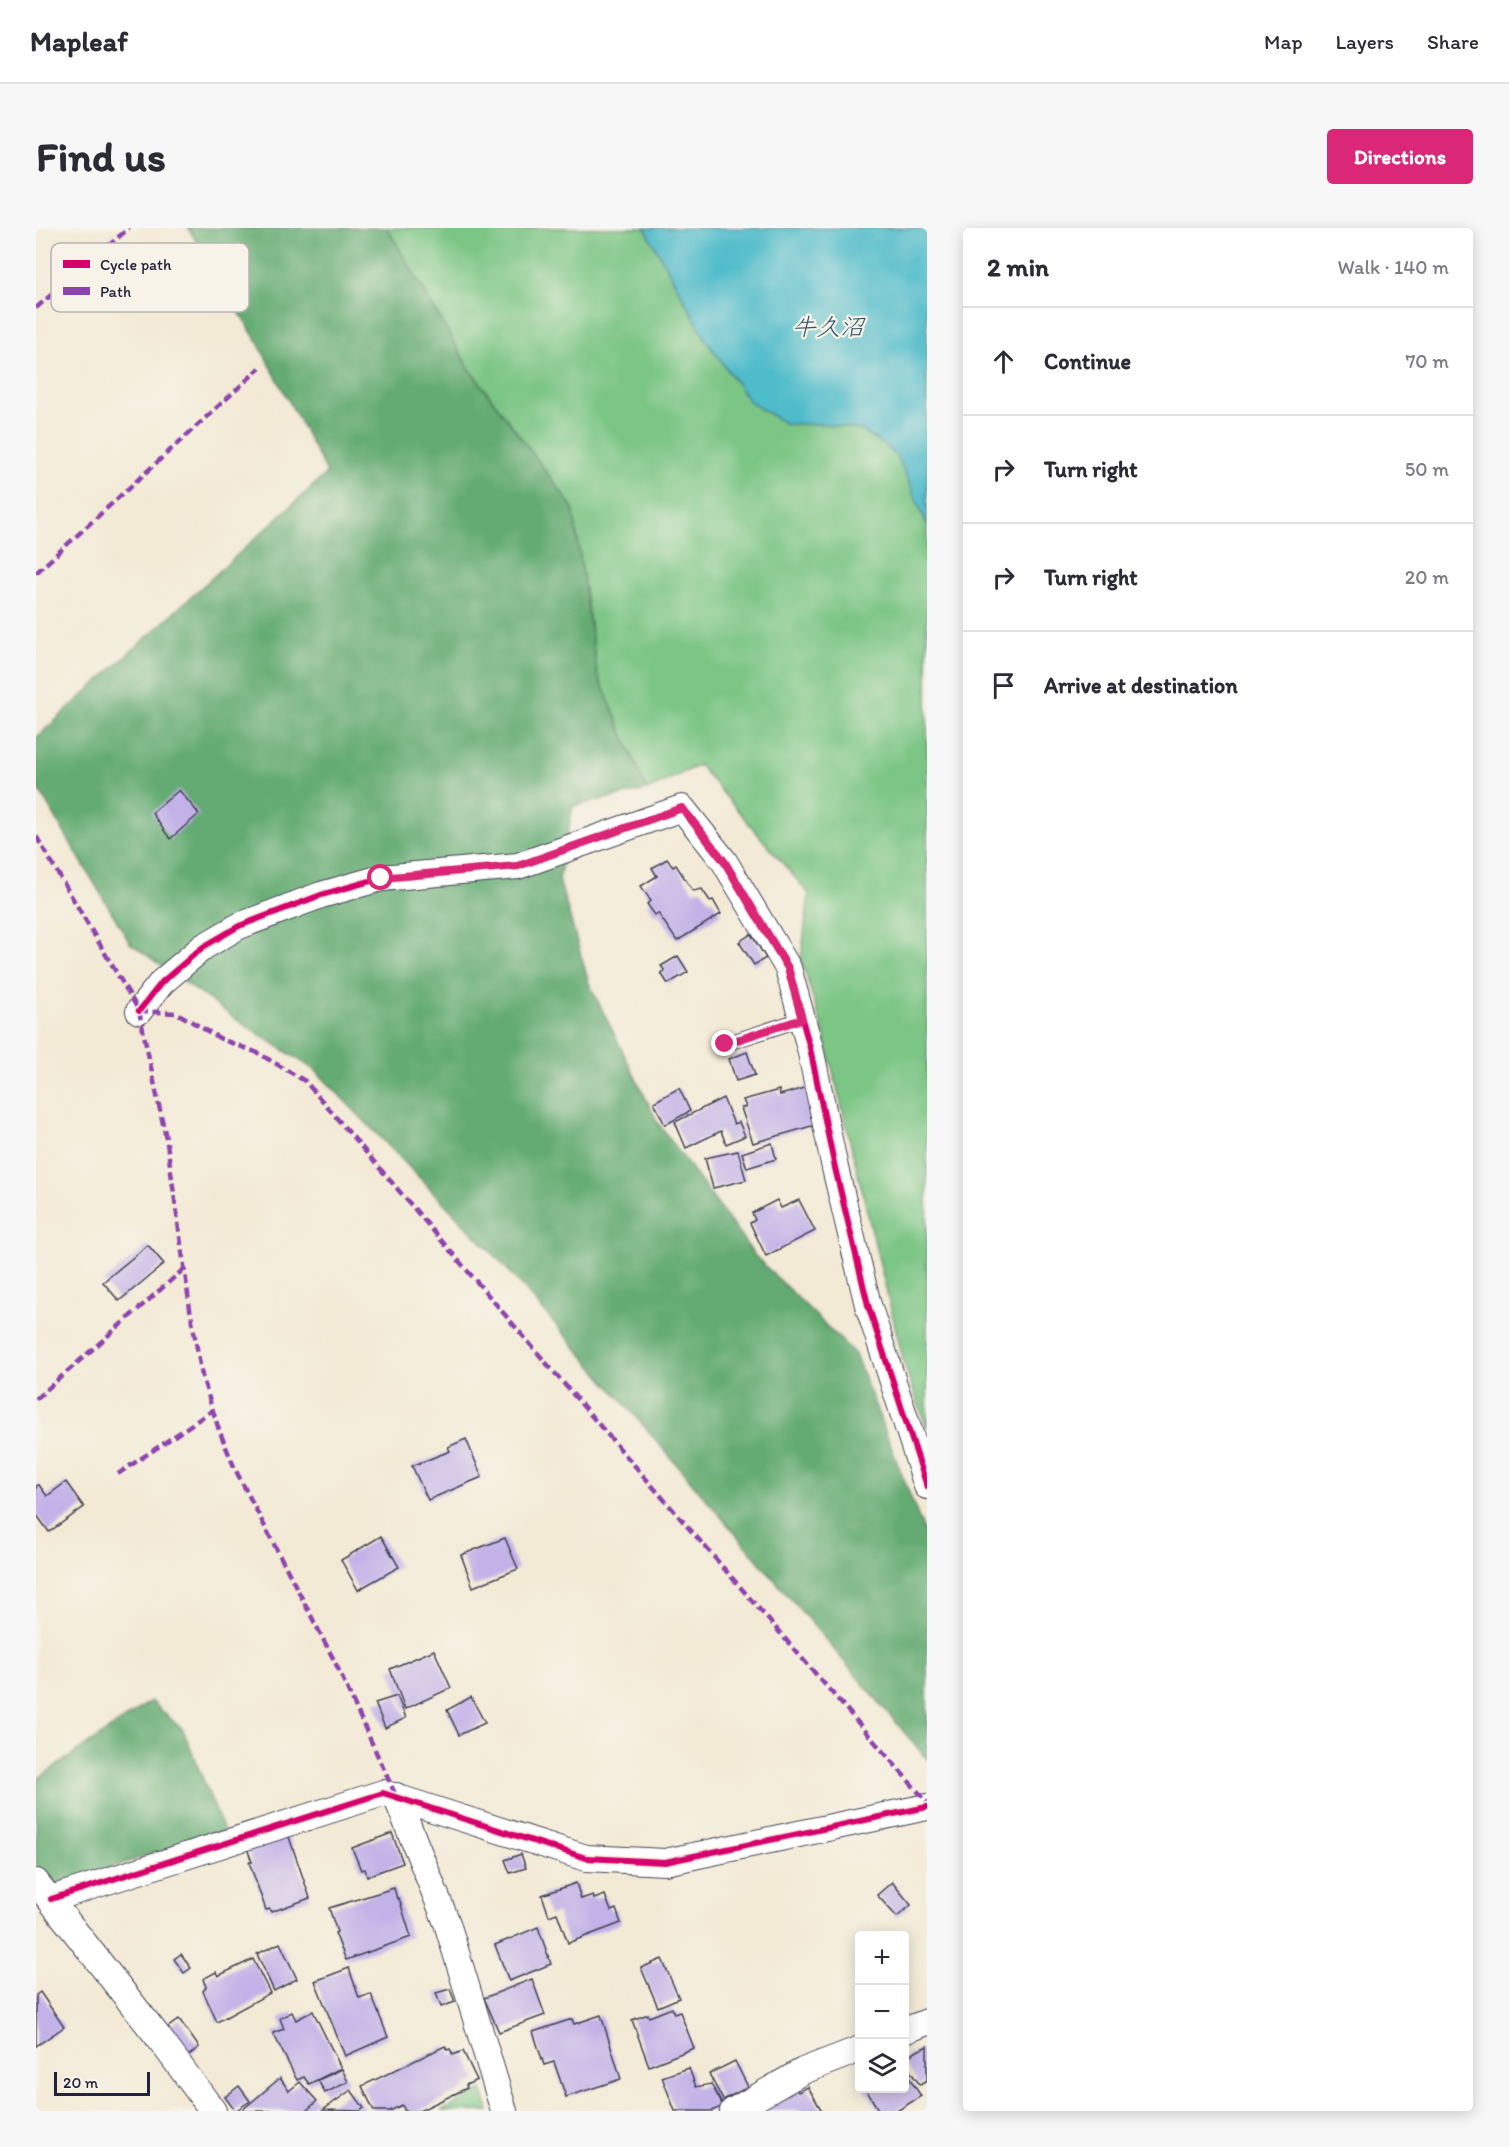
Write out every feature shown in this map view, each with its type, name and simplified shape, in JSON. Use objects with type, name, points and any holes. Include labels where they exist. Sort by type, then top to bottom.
[{"type":"street","points":[[139,1011],[162,982],[203,947],[239,926],[321,895],[381,878],[518,866],[682,808],[724,861],[788,968],[802,1019],[834,1168],[868,1305],[927,1486]]},
{"type":"street","points":[[213,2111],[44,1890],[383,1793],[586,1858],[665,1862],[927,1807]]},
{"type":"street","points":[[396,1796],[447,1923],[504,2111]]},
{"type":"street","points":[[909,2029],[927,2022]]},
{"type":"street","points":[[734,2111],[803,2071],[855,2051]]},
{"type":"lane","points":[[725,1044],[802,1019]]},
{"type":"green space","points":[[188,228],[387,228],[469,368],[573,508],[597,673],[647,790],[573,806],[559,880],[589,983],[658,1123],[755,1256],[855,1354],[927,1539],[927,1759],[619,1397],[500,1261],[315,1070],[237,1020],[130,943],[36,785],[36,738],[327,473],[239,312],[249,312],[249,243],[197,243]]},
{"type":"green space","points":[[387,228],[645,228],[707,341],[750,402],[786,424],[824,424],[861,430],[889,448],[900,461],[927,525],[927,1428],[905,1367],[824,1034],[801,959],[809,894],[699,765],[647,790],[597,673],[573,508],[469,368]]},
{"type":"green space","points":[[151,1701],[183,1730],[224,1831],[53,1886],[36,1864],[36,1780]]},
{"type":"green space","points":[[482,2090],[489,2111],[441,2111]]},
{"type":"water","name":"牛久沼","points":[[645,228],[927,228],[927,525],[900,461],[889,448],[861,430],[824,424],[786,424],[750,402],[707,341]]},
{"type":"building","points":[[179,790],[199,814],[170,839],[152,813]]},
{"type":"building","points":[[667,859],[673,867],[676,865],[693,891],[702,889],[710,901],[713,900],[721,914],[677,941],[658,913],[655,915],[647,904],[651,901],[641,886],[657,876],[652,868]]},
{"type":"building","points":[[751,934],[766,958],[754,965],[739,942]]},
{"type":"building","points":[[678,956],[688,972],[668,984],[661,973],[665,971],[661,966]]},
{"type":"building","points":[[747,1052],[755,1075],[736,1081],[729,1059]]},
{"type":"building","points":[[679,1088],[690,1111],[665,1125],[654,1102]]},
{"type":"building","points":[[805,1088],[815,1125],[753,1143],[741,1108],[746,1107],[743,1100],[779,1090],[780,1095]]},
{"type":"building","points":[[723,1098],[734,1124],[739,1122],[745,1136],[726,1144],[721,1131],[686,1148],[675,1122]]},
{"type":"building","points":[[772,1143],[776,1159],[747,1168],[742,1153]]},
{"type":"building","points":[[738,1151],[746,1180],[713,1188],[705,1158]]},
{"type":"building","points":[[777,1200],[781,1208],[799,1200],[815,1231],[766,1256],[750,1223],[755,1220],[752,1213]]},
{"type":"building","points":[[148,1245],[164,1264],[119,1301],[103,1282]]},
{"type":"building","points":[[466,1439],[482,1477],[428,1500],[412,1466],[450,1451],[448,1447]]},
{"type":"building","points":[[66,1482],[84,1507],[49,1532],[36,1514],[36,1486],[39,1485],[47,1496]]},
{"type":"building","points":[[381,1536],[399,1567],[358,1590],[341,1560]]},
{"type":"building","points":[[505,1538],[518,1569],[473,1587],[461,1555]]},
{"type":"building","points":[[434,1650],[451,1688],[405,1709],[390,1669]]},
{"type":"building","points":[[397,1696],[406,1718],[385,1728],[375,1703]]},
{"type":"building","points":[[471,1697],[485,1723],[459,1735],[447,1710]]},
{"type":"building","points":[[392,1833],[403,1863],[367,1876],[365,1869],[361,1870],[352,1848]]},
{"type":"building","points":[[288,1834],[310,1898],[271,1912],[270,1909],[266,1910],[249,1862],[252,1862],[247,1848]]},
{"type":"building","points":[[521,1854],[526,1868],[510,1873],[505,1860]]},
{"type":"building","points":[[892,1882],[911,1905],[897,1917],[877,1895]]},
{"type":"building","points":[[576,1883],[581,1899],[593,1895],[594,1899],[605,1895],[611,1911],[616,1909],[621,1923],[568,1943],[557,1913],[549,1916],[542,1895]]},
{"type":"building","points":[[394,1888],[411,1937],[346,1960],[335,1933],[337,1932],[329,1908]]},
{"type":"building","points":[[538,1927],[551,1964],[509,1981],[495,1945]]},
{"type":"building","points":[[280,1943],[297,1979],[274,1991],[257,1954]]},
{"type":"building","points":[[181,1954],[191,1968],[184,1973],[174,1959]]},
{"type":"building","points":[[253,1959],[270,1993],[217,2022],[203,1991],[206,1987],[203,1979],[216,1972],[218,1976]]},
{"type":"building","points":[[662,1959],[679,1998],[658,2007],[641,1968]]},
{"type":"building","points":[[349,1968],[359,1998],[371,1994],[388,2037],[345,2056],[315,1981]]},
{"type":"building","points":[[532,1979],[545,2015],[499,2032],[484,1998]]},
{"type":"building","points":[[450,1989],[455,2002],[441,2007],[436,1993]]},
{"type":"building","points":[[40,1992],[64,2027],[36,2046],[36,1995]]},
{"type":"building","points":[[672,2008],[674,2014],[680,2012],[694,2048],[649,2066],[632,2020],[648,2014],[649,2017]]},
{"type":"building","points":[[313,2011],[341,2068],[309,2084],[304,2077],[297,2080],[273,2033],[284,2029],[280,2018],[292,2012],[296,2020]]},
{"type":"building","points":[[601,2015],[621,2079],[566,2097],[554,2062],[544,2065],[533,2032],[572,2019],[574,2024]]},
{"type":"building","points":[[179,2019],[199,2047],[187,2057],[166,2029]]},
{"type":"building","points":[[445,2046],[453,2055],[463,2051],[477,2080],[466,2085],[467,2088],[419,2111],[405,2111],[402,2105],[390,2111],[374,2111],[362,2086]]},
{"type":"building","points":[[927,2046],[927,2081],[920,2085],[909,2070],[909,2055]]},
{"type":"building","points":[[735,2061],[748,2087],[723,2100],[709,2074]]},
{"type":"building","points":[[689,2068],[696,2087],[711,2084],[723,2106],[712,2111],[675,2111],[662,2077]]},
{"type":"building","points":[[342,2069],[348,2082],[325,2093],[318,2080]]},
{"type":"building","points":[[280,2078],[289,2091],[300,2082],[317,2101],[306,2111],[241,2111]]},
{"type":"building","points":[[909,2078],[921,2096],[897,2111],[879,2111],[868,2093],[909,2093]]},
{"type":"building","points":[[239,2086],[250,2101],[235,2111],[225,2097]]},
{"type":"building","points":[[808,2087],[822,2111],[766,2111],[763,2106],[797,2089],[798,2092]]},
{"type":"building","points":[[351,2090],[364,2108],[360,2111],[323,2110]]},
{"type":"marked path","points":[[112,243],[129,228]]},
{"type":"marked path","points":[[36,308],[51,295]]},
{"type":"marked path","points":[[36,573],[260,368]]},
{"type":"marked path","points":[[36,836],[139,1011],[167,1143],[190,1309],[202,1376],[219,1430],[235,1469],[335,1662],[396,1796]]},
{"type":"marked path","points":[[139,1011],[177,1013],[221,1039],[258,1053],[305,1081],[601,1427],[927,1802]]},
{"type":"marked path","points":[[36,1399],[185,1268]]},
{"type":"marked path","points":[[118,1474],[213,1410]]},
{"type":"cycle path","points":[[139,1011],[162,982],[203,947],[239,926],[321,895],[381,878],[518,866],[682,808],[724,861],[788,968],[810,1048],[835,1168],[868,1305],[927,1486]]},
{"type":"cycle path","points":[[51,1899],[383,1793],[586,1858],[665,1862],[927,1807]]},
{"type":"route","points":[[381,878],[518,866],[682,808],[724,861],[788,968],[802,1019],[725,1044]]}]
